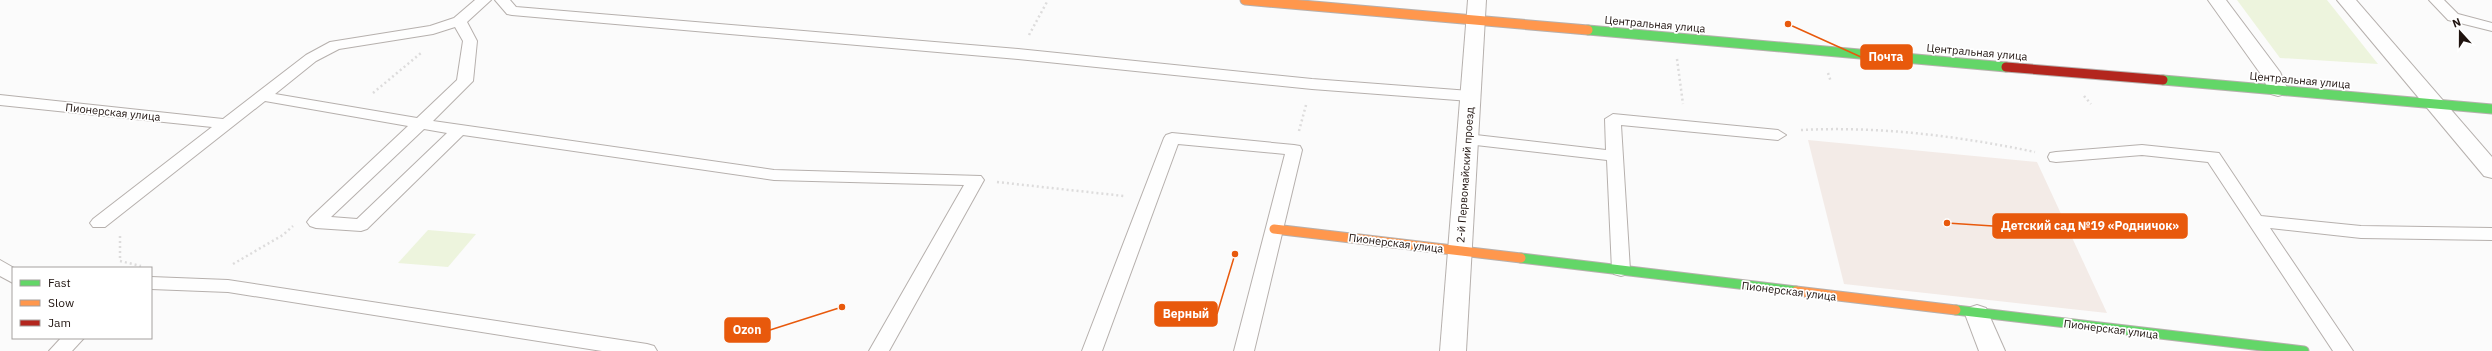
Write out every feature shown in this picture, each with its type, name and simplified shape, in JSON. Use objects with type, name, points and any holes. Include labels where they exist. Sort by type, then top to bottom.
[{"type":"main road","name":"Центральная улица","points":[[1245,0],[1476,10],[2278,90],[2492,109]]},
{"type":"main road","name":"Пионерская улица","points":[[1274,229],[1459,250],[1977,314],[2304,351]]},
{"type":"street","points":[[2217,0],[2270,72],[2278,90]]},
{"type":"street","points":[[2346,0],[2492,171]]},
{"type":"street","name":"2-й Первомайский проезд","points":[[1453,351],[1476,10]]},
{"type":"street","points":[[1977,314],[1992,351]]},
{"type":"lane","points":[[100,223],[311,58],[335,46],[434,30],[459,21],[484,0]]},
{"type":"lane","points":[[502,0],[512,11],[1018,54],[1312,84],[1470,96]]},
{"type":"lane","points":[[2436,0],[2453,17],[2492,27]]},
{"type":"lane","points":[[459,21],[470,40],[465,80],[422,123],[316,222],[361,225],[459,130]]},
{"type":"lane","points":[[262,96],[459,130],[774,175],[975,180],[879,351]]},
{"type":"lane","name":"Пионерская улица","points":[[0,100],[226,124]]},
{"type":"lane","points":[[1621,270],[1613,119],[1778,135]]},
{"type":"lane","points":[[1092,351],[1151,199],[1172,138],[1294,150],[1244,351]]},
{"type":"lane","points":[[1467,139],[1615,156]]},
{"type":"lane","points":[[2056,158],[2142,150],[2213,157],[2343,351]]},
{"type":"lane","points":[[2256,221],[2361,232],[2492,234]]},
{"type":"lane","points":[[0,266],[12,276]]},
{"type":"lane","points":[[152,283],[228,286],[647,351]]},
{"type":"lane","points":[[59,351],[73,339]]},
{"type":"path","points":[[1018,54],[1048,0]]},
{"type":"path","points":[[352,111],[423,51]]},
{"type":"path","points":[[1677,54],[1686,126]]},
{"type":"path","points":[[1294,150],[1312,84]]},
{"type":"path","points":[[1778,135],[1808,128],[1841,128],[1983,141],[2020,147],[2056,158]]},
{"type":"path","points":[[975,180],[1151,199]]},
{"type":"path","points":[[227,265],[234,264],[277,238],[295,224]]},
{"type":"shaded area","points":[[1808,140],[2037,162],[2107,313],[1844,284]]},
{"type":"green space","points":[[2237,0],[2327,0],[2378,64],[2280,58]]},
{"type":"green space","points":[[428,230],[476,234],[448,267],[398,263]]},
{"type":"traffic: fast","points":[[1588,30],[2006,67]]},
{"type":"traffic: fast","points":[[2163,80],[2492,109]]},
{"type":"traffic: fast","points":[[1521,258],[1796,291]]},
{"type":"traffic: fast","points":[[1956,310],[2304,351]]},
{"type":"traffic: slow","points":[[1245,0],[1588,30]]},
{"type":"traffic: slow","points":[[1274,229],[1521,258]]},
{"type":"traffic: slow","points":[[1796,291],[1956,310]]},
{"type":"traffic: jam","points":[[2006,67],[2163,80]]},
{"type":"place","name":"Почта","points":[[1788,24]]},
{"type":"place","name":"Детский сад №19 «Родничок»","points":[[1947,223]]},
{"type":"place","name":"Верный","points":[[1235,254]]},
{"type":"place","name":"Ozon","points":[[842,307]]}]
